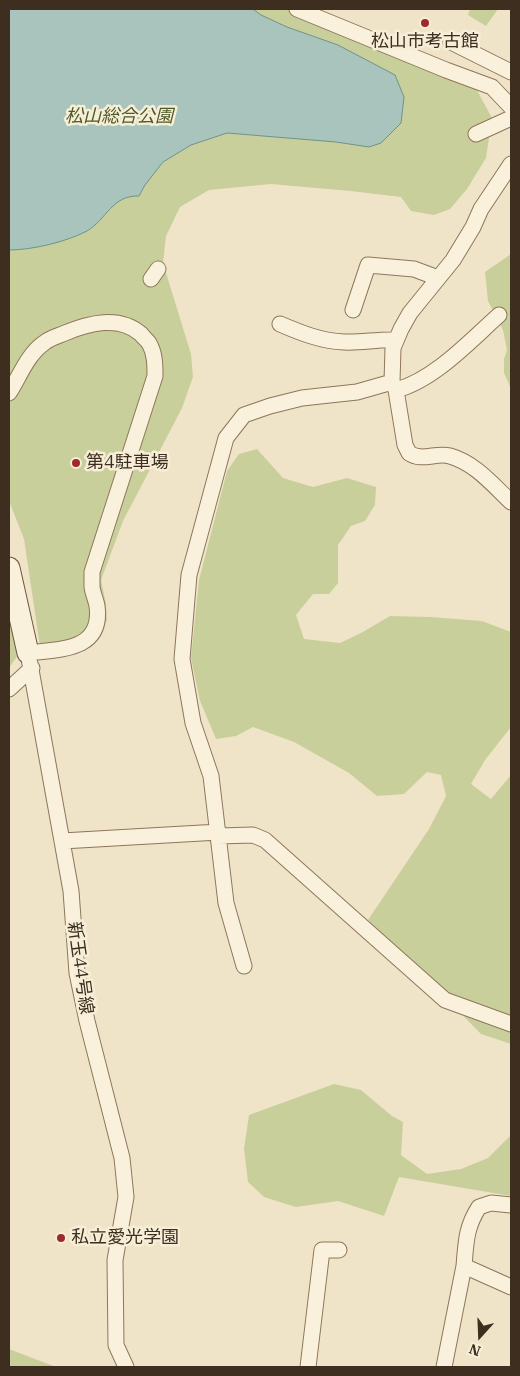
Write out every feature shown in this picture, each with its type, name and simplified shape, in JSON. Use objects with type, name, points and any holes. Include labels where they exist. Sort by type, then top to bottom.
[{"type":"street","points":[[297,9],[492,87],[511,107]]},
{"type":"street","points":[[451,42],[511,72]]},
{"type":"street","points":[[476,134],[511,118]]},
{"type":"street","points":[[511,164],[481,208],[473,227],[453,260],[410,312],[393,348],[394,386],[405,445],[409,453],[419,458],[450,456],[467,463],[492,483],[511,502]]},
{"type":"street","points":[[353,310],[368,265],[414,269],[438,278]]},
{"type":"street","points":[[244,966],[226,903],[219,834],[210,776],[193,723],[182,659],[190,576],[226,438],[244,415],[270,406],[302,398],[394,386],[431,375],[499,316]]},
{"type":"street","points":[[9,392],[16,382],[22,367],[44,342],[95,323],[117,322],[132,327],[148,342],[155,360],[155,376],[92,572],[92,588],[97,605],[98,622],[93,634],[85,642],[30,660],[9,689]]},
{"type":"street","points":[[280,324],[307,336],[323,340],[344,342],[396,340]]},
{"type":"street","name":"新玉44号線","points":[[9,568],[30,660],[71,891],[78,973],[87,1021],[122,1158],[126,1197],[115,1260],[116,1345],[126,1367]]},
{"type":"street","points":[[62,841],[219,834],[253,835],[265,840],[445,1000],[511,1024]]},
{"type":"street","points":[[444,1367],[471,1220],[479,1206],[491,1203],[511,1206]]},
{"type":"street","points":[[308,1367],[322,1250],[339,1250]]},
{"type":"street","points":[[464,1266],[511,1287]]},
{"type":"green space","name":"松山総合公園","points":[[9,9],[318,9],[471,79],[492,118],[486,158],[467,189],[450,209],[434,215],[411,211],[401,197],[271,184],[209,190],[180,207],[166,236],[163,263],[191,354],[193,377],[182,408],[123,521],[101,580],[107,620],[99,637],[85,651],[42,660],[24,539],[9,501]]},
{"type":"green space","points":[[470,9],[498,9],[486,26],[468,15]]},
{"type":"green space","points":[[511,254],[511,389],[504,373],[504,359],[507,350],[503,330],[488,301],[485,272]]},
{"type":"green space","points":[[257,449],[283,478],[313,487],[347,478],[376,487],[375,505],[365,521],[351,526],[338,545],[338,583],[329,594],[313,594],[296,615],[304,639],[340,643],[390,616],[482,621],[511,632],[511,727],[485,760],[471,784],[491,799],[511,775],[511,1044],[481,1034],[368,920],[429,829],[446,796],[441,775],[427,772],[404,794],[377,796],[349,773],[294,742],[253,727],[236,736],[216,739],[200,701],[191,658],[199,580],[227,471],[239,454]]},
{"type":"green space","points":[[9,605],[20,652],[9,668]]},
{"type":"green space","points":[[334,1084],[361,1090],[392,1116],[403,1122],[401,1155],[427,1174],[461,1169],[488,1158],[511,1135],[511,1196],[399,1177],[384,1216],[338,1201],[296,1207],[264,1197],[248,1182],[244,1149],[249,1115]]},
{"type":"green space","points":[[9,1349],[56,1367],[9,1367]]},
{"type":"water","points":[[9,9],[253,9],[261,15],[287,27],[338,45],[395,75],[404,97],[401,123],[381,143],[369,147],[336,142],[227,133],[191,145],[163,162],[139,196],[122,199],[116,203],[87,231],[49,245],[9,250]]},
{"type":"place","name":"松山市考古館","points":[[425,23]]},
{"type":"place","name":"第4駐車場","points":[[76,463]]},
{"type":"place","name":"私立愛光学園","points":[[61,1238]]}]
